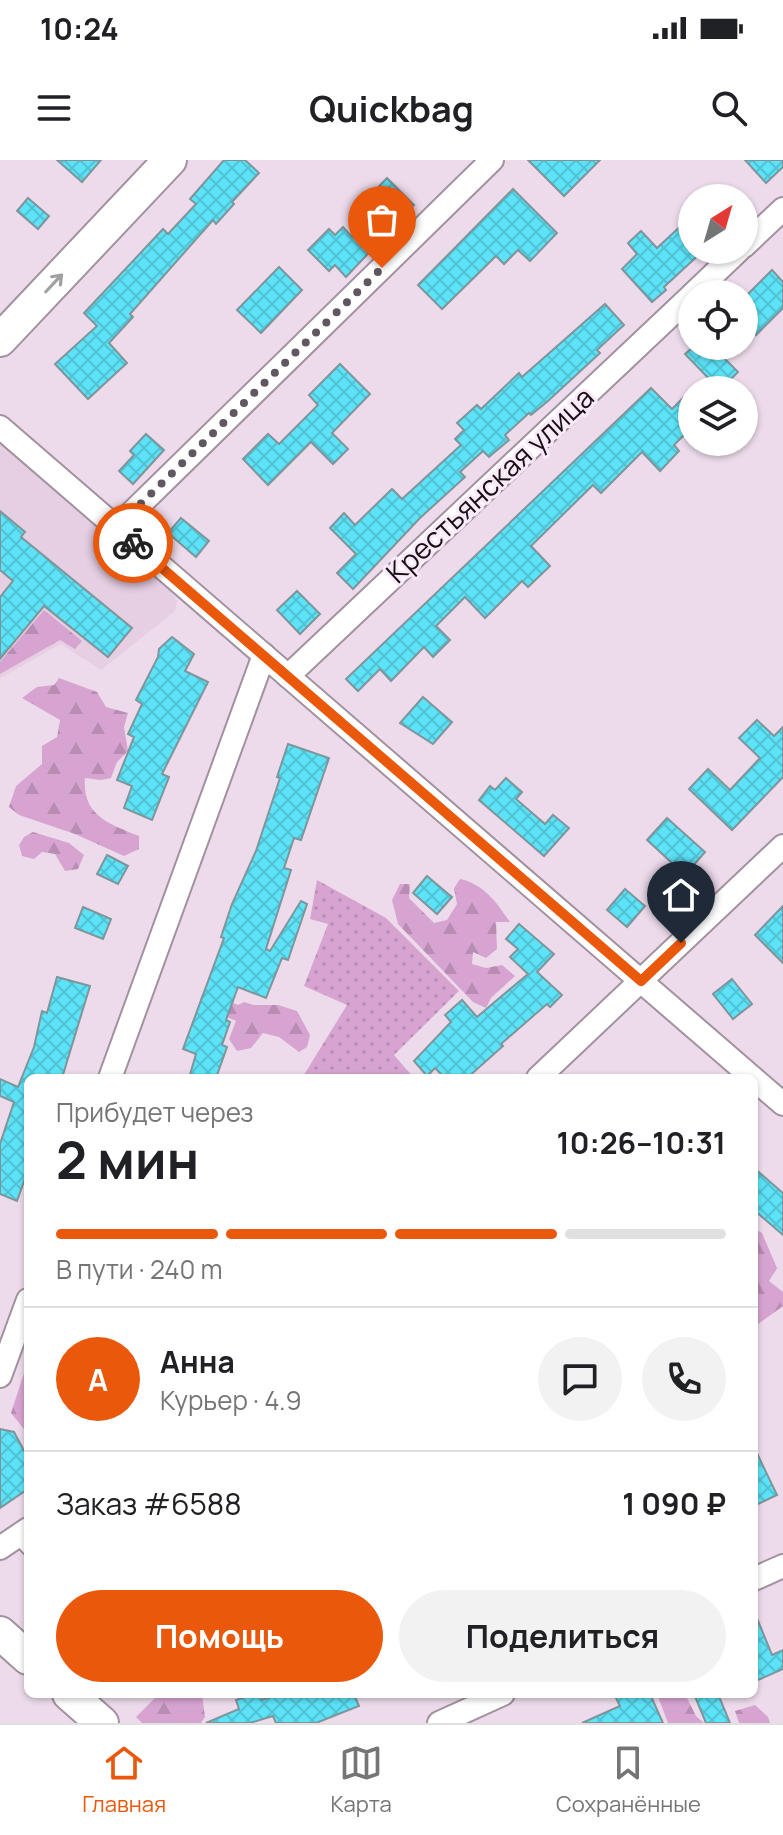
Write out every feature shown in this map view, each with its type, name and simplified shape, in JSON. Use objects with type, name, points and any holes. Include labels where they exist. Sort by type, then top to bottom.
[{"type":"main road","points":[[0,340],[170,160]]},
{"type":"main road","points":[[0,1633],[24,1654]]},
{"type":"main road","points":[[74,1698],[102,1723]]},
{"type":"street","points":[[116,528],[492,160]]},
{"type":"street","points":[[758,233],[783,209]]},
{"type":"street","name":"Крестьянская улица","points":[[707,280],[724,264]]},
{"type":"street","name":"Крестьянская улица","points":[[288,676],[678,307]]},
{"type":"street","points":[[0,427],[749,1074]]},
{"type":"street","points":[[111,1074],[264,655]]},
{"type":"street","points":[[542,1074],[783,846]]},
{"type":"street","points":[[758,1082],[783,1104]]},
{"type":"street","points":[[0,1376],[24,1311]]},
{"type":"street","points":[[758,1577],[783,1566]]},
{"type":"street","points":[[439,1723],[494,1698]]},
{"type":"shaded area","points":[[0,443],[169,589],[177,601],[175,611],[101,670],[61,644],[0,678]]},
{"type":"green space","points":[[44,610],[82,641],[75,649],[60,640],[0,674],[0,662]]},
{"type":"green space","points":[[59,678],[97,692],[106,707],[128,713],[124,727],[128,751],[117,762],[111,778],[85,778],[85,791],[93,810],[108,822],[139,836],[139,849],[124,856],[75,834],[19,815],[9,807],[16,786],[42,764],[42,746],[57,737],[60,720],[22,698],[37,687],[54,685]]},
{"type":"green space","points":[[33,832],[69,843],[84,855],[78,869],[65,871],[55,854],[42,852],[34,859],[22,856],[19,845],[24,837]]},
{"type":"green space","points":[[460,879],[483,890],[510,922],[496,922],[497,949],[486,958],[473,952],[472,964],[486,968],[502,965],[515,976],[491,998],[486,1008],[473,1002],[398,924],[392,900],[400,884],[410,884],[409,898],[434,923],[447,920],[457,904],[454,888]]},
{"type":"green space","points":[[317,880],[386,918],[459,991],[394,1055],[411,1074],[304,1074],[347,1005],[304,986],[328,924],[310,919]]},
{"type":"green space","points":[[212,995],[238,1005],[244,1002],[278,1005],[297,1011],[310,1035],[307,1047],[299,1052],[279,1037],[263,1033],[251,1048],[237,1051],[229,1039],[236,1021],[199,1005],[201,996]]},
{"type":"green space","points":[[758,1230],[762,1233],[777,1268],[769,1281],[783,1292],[783,1306],[758,1324]]},
{"type":"green space","points":[[24,1373],[24,1429],[11,1413]]},
{"type":"green space","points":[[155,1698],[203,1698],[205,1717],[201,1723],[142,1723],[136,1717]]},
{"type":"green space","points":[[659,1698],[687,1698],[696,1716],[704,1723],[668,1723]]},
{"type":"green space","points":[[755,1705],[770,1723],[739,1723],[735,1711]]},
{"type":"building","points":[[57,160],[101,160],[82,182]]},
{"type":"building","points":[[224,160],[245,160],[259,173],[216,224],[213,220],[130,314],[133,317],[109,343],[127,363],[88,399],[55,364],[97,326],[84,313],[163,229],[168,234],[196,204],[190,199]]},
{"type":"building","points":[[528,160],[600,160],[564,196]]},
{"type":"building","points":[[745,160],[783,160],[783,167],[766,183]]},
{"type":"building","points":[[387,178],[414,205],[346,277],[335,265],[329,271],[308,250],[329,229],[335,235],[343,227],[352,237],[380,210],[368,198]]},
{"type":"building","points":[[513,189],[557,233],[530,261],[518,250],[504,264],[496,256],[442,309],[418,285]]},
{"type":"building","points":[[28,198],[49,216],[38,229],[17,211]]},
{"type":"building","points":[[678,229],[678,264],[689,264],[652,302],[622,269],[637,254],[628,243],[641,231],[657,248]]},
{"type":"building","points":[[279,267],[302,290],[261,333],[237,310]]},
{"type":"building","points":[[772,270],[783,282],[783,308],[758,333],[758,284]]},
{"type":"building","points":[[605,304],[624,325],[597,350],[600,353],[505,435],[509,440],[489,457],[483,451],[460,472],[465,477],[420,518],[353,589],[337,573],[356,554],[330,528],[344,513],[355,525],[392,489],[402,499],[461,445],[455,439],[464,430],[457,423],[477,405],[481,409],[519,373],[522,377]]},
{"type":"building","points":[[691,360],[726,360],[738,372],[734,376],[706,376]]},
{"type":"building","points":[[340,364],[370,394],[332,433],[348,449],[333,464],[311,442],[268,485],[243,459],[268,434],[279,444],[318,405],[309,395]]},
{"type":"building","points":[[651,388],[672,409],[678,403],[678,441],[674,445],[678,452],[660,471],[642,452],[601,493],[593,485],[531,546],[550,566],[528,587],[522,581],[485,618],[465,597],[436,626],[450,640],[433,657],[424,647],[391,681],[380,669],[358,691],[346,679]]},
{"type":"building","points":[[146,434],[164,450],[133,484],[119,471],[134,455],[130,451]]},
{"type":"building","points":[[0,511],[25,532],[21,537],[132,628],[108,657],[44,606],[0,659],[0,597],[13,581],[0,570]]},
{"type":"building","points":[[181,518],[209,541],[196,557],[168,533]]},
{"type":"building","points":[[297,591],[320,614],[300,634],[277,610]]},
{"type":"building","points":[[172,637],[194,654],[185,671],[208,682],[162,774],[169,777],[152,820],[124,808],[132,786],[117,780],[134,737],[128,734],[142,704],[136,700],[159,649]]},
{"type":"building","points":[[423,697],[452,722],[433,744],[400,723]]},
{"type":"building","points":[[757,720],[774,736],[783,727],[783,777],[732,830],[689,789],[708,769],[730,790],[760,758],[739,738]]},
{"type":"building","points":[[288,744],[329,758],[301,840],[294,838],[284,868],[291,870],[266,949],[270,951],[301,901],[307,904],[288,960],[282,958],[266,998],[238,987],[226,1020],[230,1022],[222,1045],[227,1047],[217,1074],[190,1074],[196,1054],[183,1049],[224,938],[221,937],[232,904],[256,851],[280,778],[277,777]]},
{"type":"building","points":[[506,778],[522,792],[516,799],[545,824],[553,815],[569,828],[544,856],[479,800],[490,786],[495,790]]},
{"type":"building","points":[[667,818],[705,852],[685,875],[647,840]]},
{"type":"building","points":[[107,855],[128,866],[118,884],[97,874]]},
{"type":"building","points":[[427,876],[452,897],[437,914],[413,893]]},
{"type":"building","points":[[625,889],[645,906],[627,927],[607,910]]},
{"type":"building","points":[[783,906],[783,963],[755,935]]},
{"type":"building","points":[[83,907],[111,919],[103,939],[75,928]]},
{"type":"building","points":[[519,924],[554,954],[537,972],[562,995],[501,1044],[503,1046],[472,1074],[441,1074],[435,1068],[425,1074],[414,1061],[451,1022],[445,1015],[462,1000],[477,1017],[528,974],[510,957],[518,949],[506,939]]},
{"type":"building","points":[[57,977],[90,986],[63,1074],[24,1074],[24,1181],[17,1201],[0,1194],[0,1144],[14,1102],[0,1096],[0,1079],[18,1087],[34,1047],[42,1011],[47,1013]]},
{"type":"building","points":[[732,979],[752,1004],[733,1019],[713,994]]},
{"type":"building","points":[[758,1171],[783,1193],[783,1235],[758,1213]]},
{"type":"building","points":[[0,1429],[14,1432],[24,1451],[24,1492],[0,1508]]},
{"type":"building","points":[[758,1455],[777,1495],[758,1504]]},
{"type":"building","points":[[758,1621],[772,1655],[783,1650],[783,1669],[758,1680]]},
{"type":"building","points":[[356,1698],[359,1706],[316,1723],[276,1723],[273,1716],[250,1723],[206,1723],[239,1709],[236,1700]]},
{"type":"building","points":[[616,1698],[652,1698],[663,1723],[582,1723],[620,1706]]},
{"type":"building","points":[[696,1698],[720,1698],[730,1723],[706,1723]]},
{"type":"way so far","points":[[133,543],[116,528],[382,268]]},
{"type":"route","points":[[133,543],[641,981],[681,943]]}]
